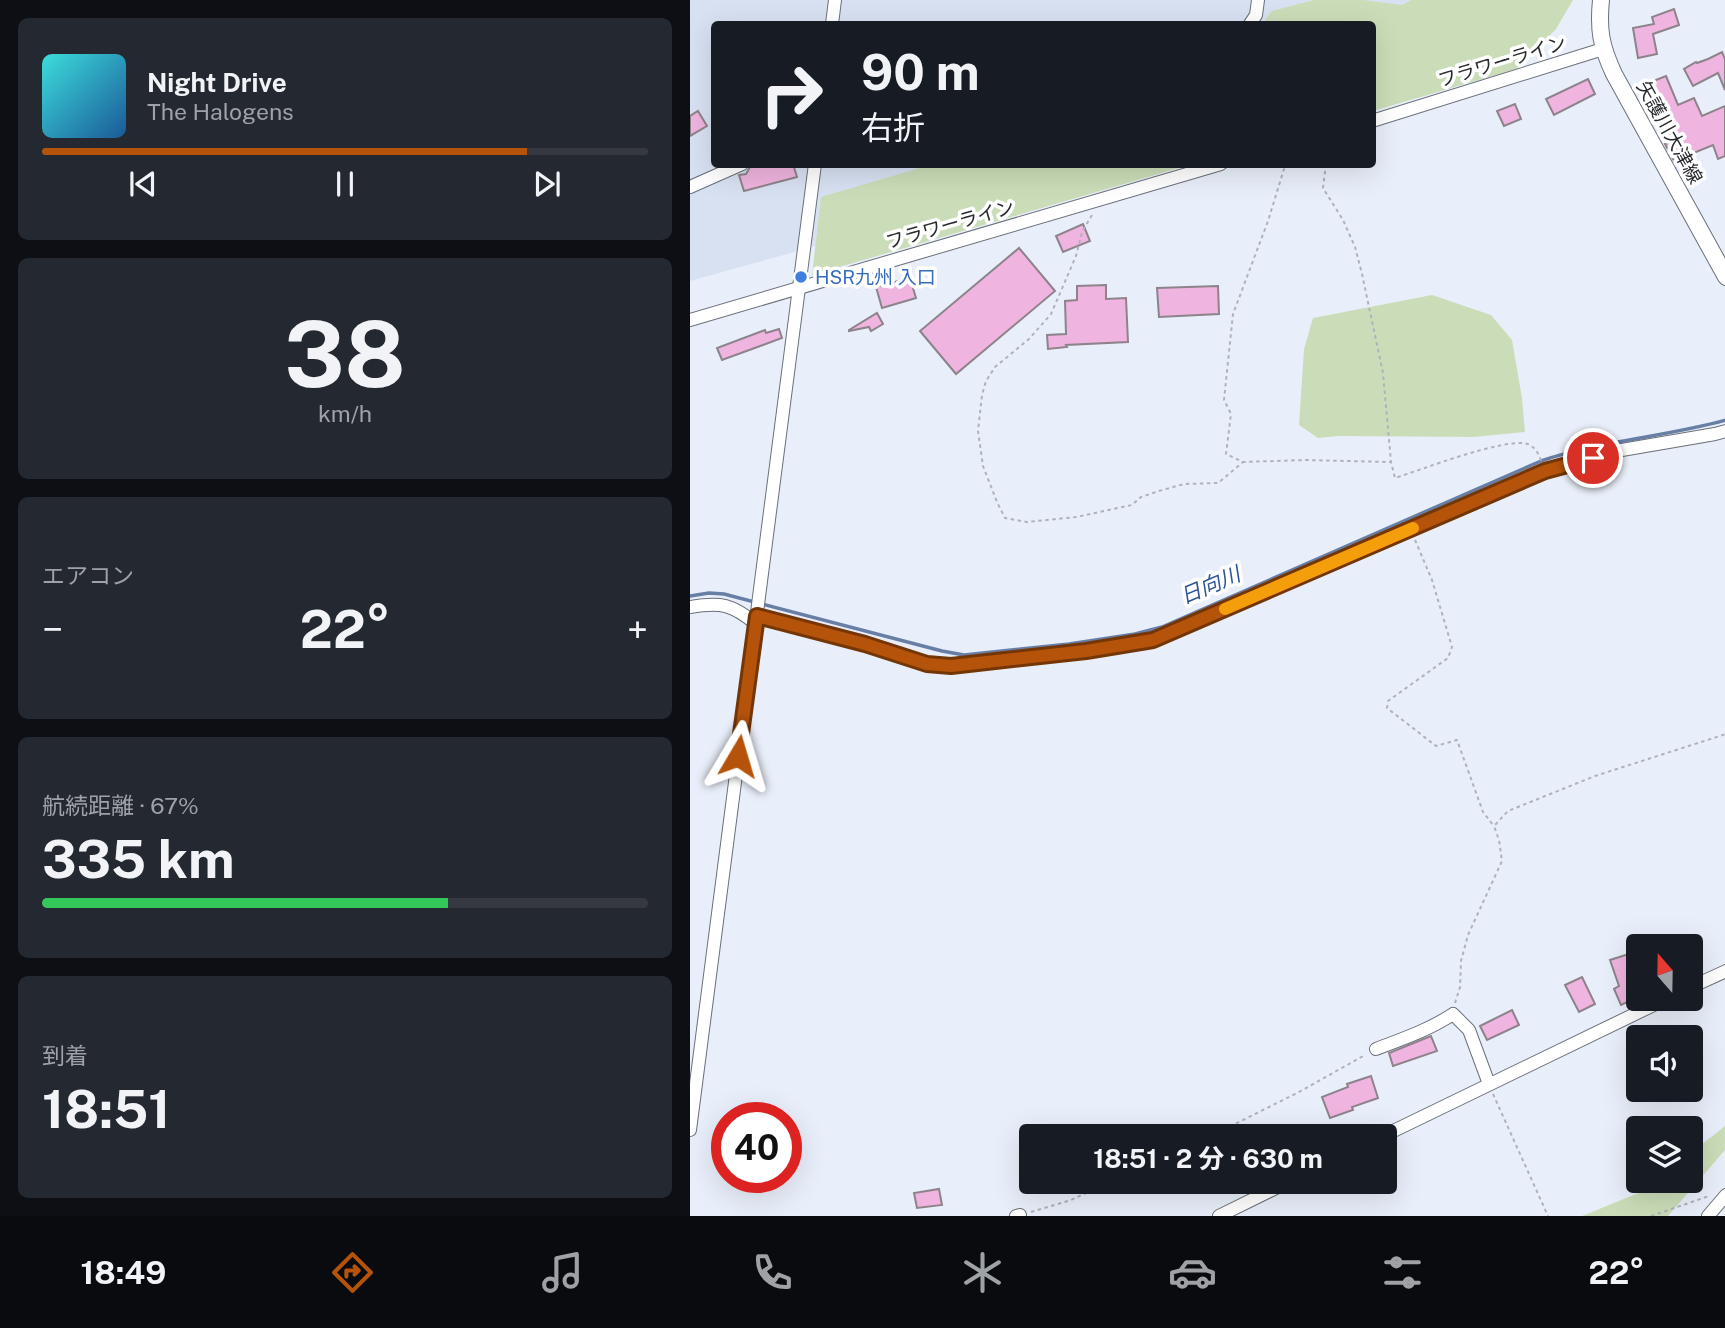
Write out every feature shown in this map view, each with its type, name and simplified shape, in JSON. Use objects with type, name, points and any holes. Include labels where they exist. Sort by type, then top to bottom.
[{"type":"main road","name":"矢護川大津線","points":[[1601,0],[1603,49],[1614,74],[1725,276]]},
{"type":"street","points":[[832,21],[835,0]]},
{"type":"street","points":[[1252,21],[1256,15],[1258,0]]},
{"type":"street","name":"フラワーライン","points":[[1376,120],[1603,49]]},
{"type":"street","points":[[690,187],[733,168]]},
{"type":"street","name":"フラワーライン","points":[[690,320],[1207,168]]},
{"type":"street","points":[[690,1130],[814,169]]},
{"type":"street","points":[[690,607],[713,604],[739,610],[757,620],[865,644],[927,664],[951,666],[1086,651],[1153,640],[1545,471],[1616,451],[1725,431]]},
{"type":"street","points":[[1703,981],[1725,971]]},
{"type":"street","points":[[1397,1129],[1639,1012]]},
{"type":"street","points":[[1376,1049],[1453,1014],[1469,1030],[1489,1084]]},
{"type":"street","points":[[1219,1216],[1264,1194]]},
{"type":"street","points":[[1708,1216],[1719,1195]]},
{"type":"path","points":[[1285,168],[1233,314],[1224,400],[1231,414],[1226,454],[1243,462],[1391,462]]},
{"type":"path","points":[[1326,168],[1323,188],[1343,220],[1355,247],[1362,274],[1383,373],[1391,462],[1395,478],[1512,443],[1529,444],[1538,452],[1543,465]]},
{"type":"path","points":[[1101,199],[1081,232],[1076,256],[1051,314],[1029,339],[995,367],[986,381],[978,431],[983,466],[1005,518],[1027,522],[1076,517],[1132,505],[1141,498],[1184,484],[1218,482],[1243,462]]},
{"type":"path","points":[[1410,529],[1432,580],[1452,647],[1448,658],[1388,701],[1387,708],[1436,746],[1457,740],[1483,812],[1494,826],[1502,860],[1468,934],[1453,1014]]},
{"type":"path","points":[[1494,826],[1508,811],[1582,781],[1725,734]]},
{"type":"path","points":[[1235,1124],[1376,1049]]},
{"type":"path","points":[[1489,1084],[1548,1216]]},
{"type":"path","points":[[1018,1216],[1084,1194]]},
{"type":"path","points":[[1651,1216],[1719,1195]]},
{"type":"shaded area","points":[[690,0],[1534,0],[1376,23],[1376,21],[711,21],[711,168],[1097,168],[690,281]]},
{"type":"green space","points":[[1314,0],[1363,0],[1402,5],[1411,0],[1573,0],[1556,29],[1516,69],[1376,110],[1376,21],[1264,21],[1272,11]]},
{"type":"green space","points":[[920,168],[1179,168],[812,275],[821,197]]},
{"type":"green space","points":[[1432,295],[1491,315],[1512,340],[1525,432],[1474,437],[1318,438],[1299,425],[1304,349],[1313,318]]},
{"type":"green space","points":[[1725,1126],[1725,1150],[1703,1175],[1703,1143]]},
{"type":"green space","points":[[1639,1193],[1688,1193],[1668,1216],[1582,1216]]},
{"type":"building","points":[[1674,9],[1679,25],[1653,34],[1657,54],[1638,58],[1633,28],[1654,24],[1652,17]]},
{"type":"building","points":[[1722,52],[1725,59],[1725,90],[1718,73],[1693,86],[1684,69]]},
{"type":"building","points":[[1666,76],[1678,105],[1694,98],[1702,116],[1725,106],[1725,156],[1718,159],[1713,145],[1674,161],[1665,144],[1670,142],[1648,83]]},
{"type":"building","points":[[1588,79],[1595,94],[1554,115],[1546,99]]},
{"type":"building","points":[[1515,104],[1521,119],[1504,126],[1497,111]]},
{"type":"building","points":[[698,111],[707,126],[690,136],[690,116]]},
{"type":"building","points":[[749,168],[794,168],[797,177],[744,191],[739,175],[746,174]]},
{"type":"building","points":[[1083,224],[1090,241],[1063,252],[1056,236]]},
{"type":"building","points":[[1019,248],[1055,291],[956,374],[920,331]]},
{"type":"building","points":[[910,278],[916,298],[882,308],[876,287]]},
{"type":"building","points":[[1106,285],[1106,299],[1126,298],[1128,342],[1066,345],[1067,347],[1048,349],[1047,335],[1066,334],[1065,301],[1077,300],[1077,286]]},
{"type":"building","points":[[1218,286],[1219,314],[1159,317],[1157,288]]},
{"type":"building","points":[[877,313],[883,324],[871,331],[869,327],[849,331],[849,330]]},
{"type":"building","points":[[779,329],[782,338],[722,360],[717,348],[765,330],[766,333]]},
{"type":"building","points":[[1626,955],[1626,1003],[1621,1005],[1614,989],[1619,986],[1610,960]]},
{"type":"building","points":[[1582,977],[1595,1004],[1579,1012],[1565,985]]},
{"type":"building","points":[[1512,1010],[1519,1025],[1487,1040],[1480,1026]]},
{"type":"building","points":[[1431,1036],[1437,1051],[1393,1066],[1389,1053]]},
{"type":"building","points":[[1371,1076],[1378,1098],[1330,1118],[1322,1097],[1348,1087],[1347,1084]]},
{"type":"building","points":[[939,1189],[942,1205],[917,1208],[914,1193]]},
{"type":"waterway","name":"日向川","points":[[690,596],[724,594],[964,655],[1135,634],[1162,627],[1541,461],[1726,420]]},
{"type":"slow traffic","points":[[1225,609],[1413,528]]},
{"type":"place","name":"HSR九州 入口","points":[[801,277]]},
{"type":"route","points":[[738,756],[757,616],[803,626],[927,664],[951,666],[1086,651],[1153,640],[1545,471],[1593,458]]}]
